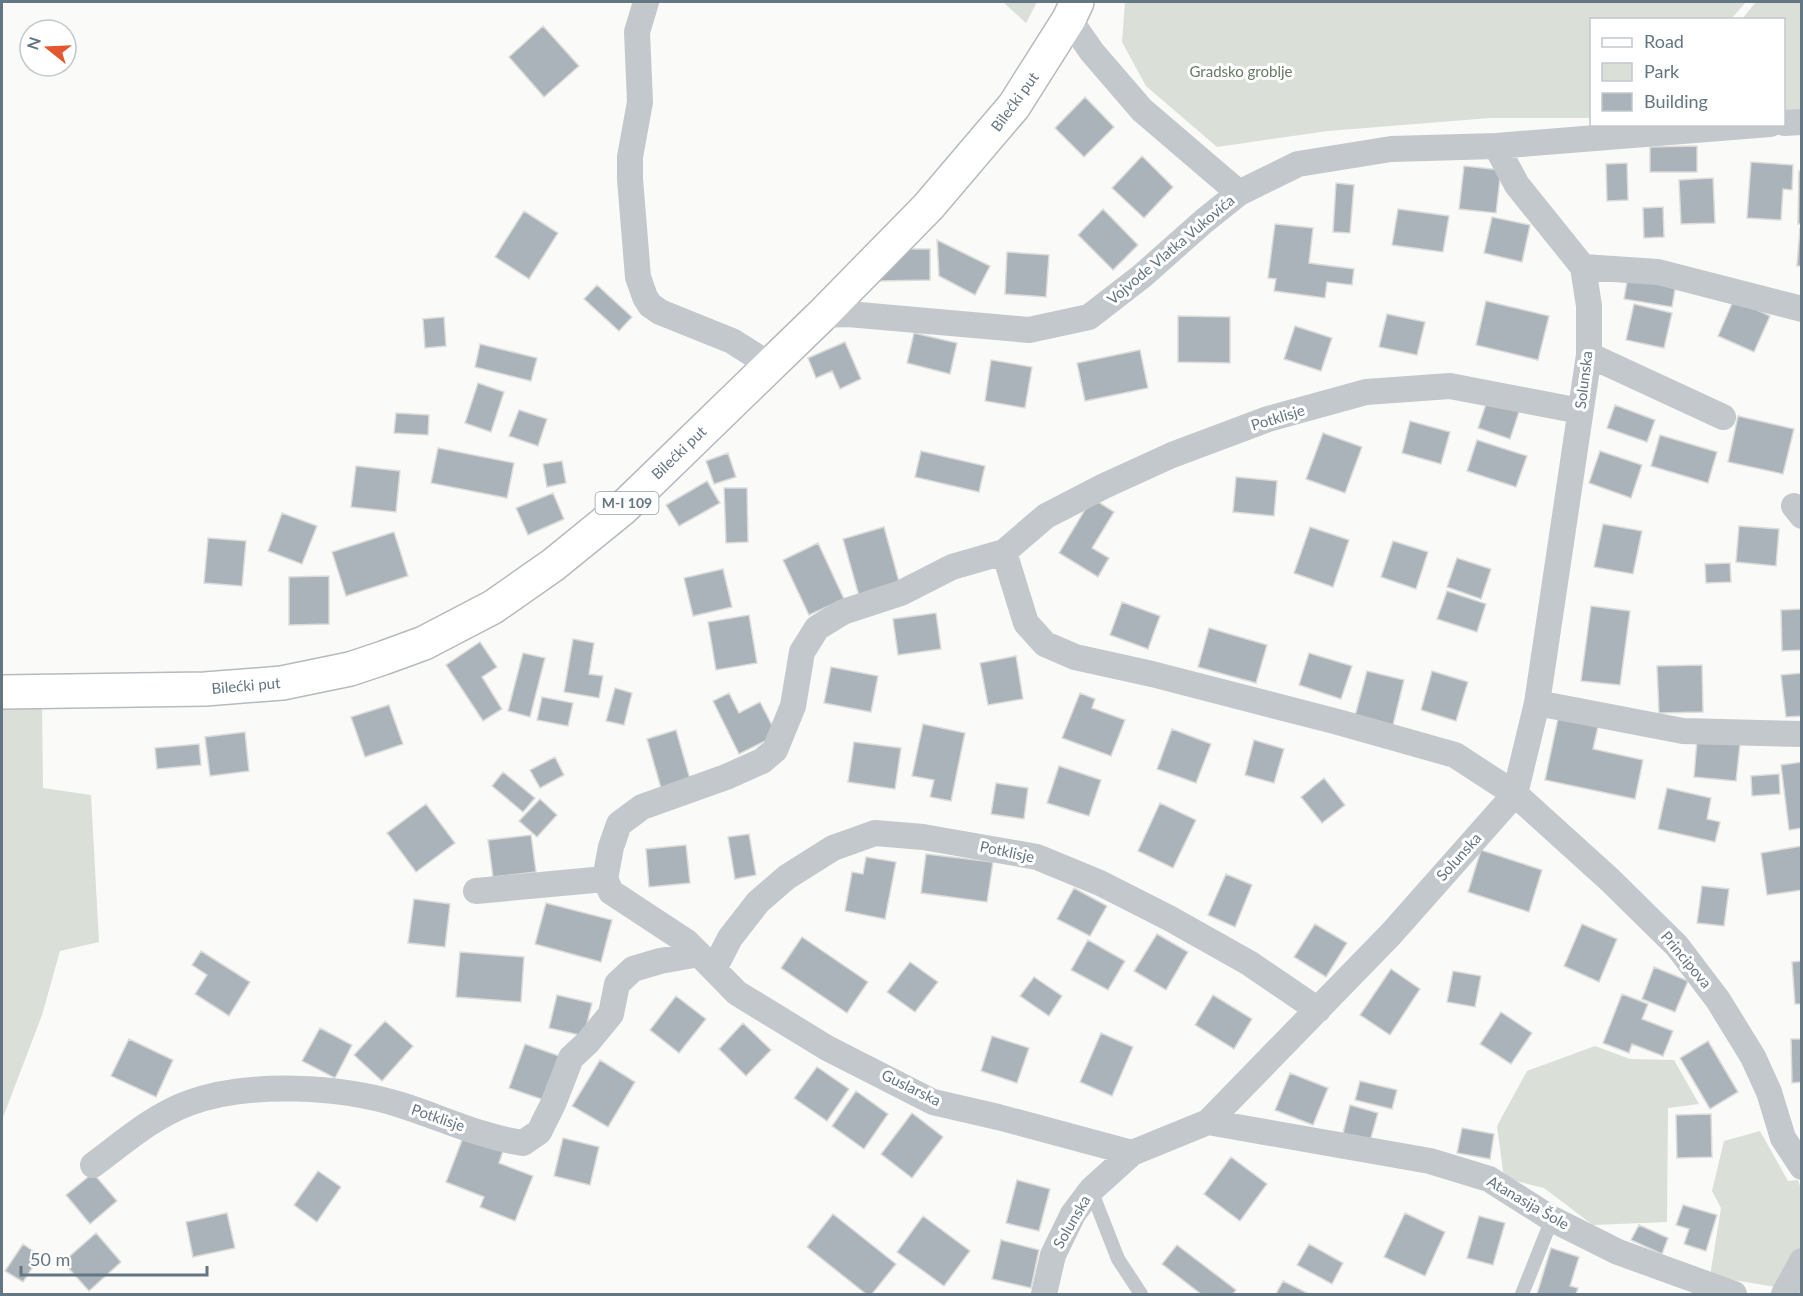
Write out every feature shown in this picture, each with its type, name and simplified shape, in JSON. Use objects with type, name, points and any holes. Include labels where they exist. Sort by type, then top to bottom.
[{"type":"main road","name":"Bilećki put","points":[[2,692],[205,689],[282,683],[350,669],[424,643],[493,607],[577,546],[621,509],[822,315],[928,207],[1014,106],[1073,10]]},
{"type":"street","points":[[646,2],[637,32],[640,102],[630,168],[638,277],[650,305],[660,312],[732,341],[770,365]]},
{"type":"street","points":[[1073,10],[1092,52],[1142,110],[1239,193]]},
{"type":"street","points":[[1785,123],[1802,122]]},
{"type":"street","name":"Vojvode Vlatka Vukovića","points":[[822,315],[848,314],[1029,330],[1089,317],[1142,276],[1239,193],[1298,164],[1391,149],[1496,146],[1745,126]]},
{"type":"street","points":[[1496,146],[1517,185],[1583,267],[1658,272],[1802,309]]},
{"type":"street","name":"Solunska","points":[[1044,1294],[1053,1255],[1073,1214],[1091,1190],[1132,1153],[1208,1122],[1391,934],[1515,794],[1537,703],[1589,355],[1589,306],[1583,267]]},
{"type":"street","points":[[1589,355],[1723,417]]},
{"type":"street","name":"Potklisje","points":[[606,879],[611,847],[619,824],[642,807],[726,777],[762,761],[775,750],[793,706],[802,652],[817,628],[843,612],[901,593],[952,567],[1004,552],[1046,516],[1104,486],[1172,455],[1268,419],[1366,392],[1450,386],[1580,411]]},
{"type":"street","points":[[1004,552],[1026,623],[1045,644],[1075,657],[1152,674],[1338,722],[1455,756],[1515,794]]},
{"type":"street","points":[[1537,703],[1683,731],[1802,734]]},
{"type":"street","name":"Principova","points":[[1515,794],[1610,880],[1677,946],[1705,982],[1753,1057],[1769,1092],[1783,1138],[1802,1167]]},
{"type":"street","name":"Potklisje","points":[[93,1165],[146,1125],[188,1103],[229,1092],[283,1089],[361,1095],[399,1104],[498,1140],[523,1143],[538,1132],[553,1104],[571,1058],[588,1042],[611,1014],[617,984],[633,969],[660,961],[706,961],[730,938],[758,902],[788,877],[833,848],[875,833],[922,837],[1037,857],[1100,883],[1168,918],[1249,963],[1318,1010]]},
{"type":"street","points":[[476,891],[606,879]]},
{"type":"street","name":"Guslarska","points":[[606,879],[611,892],[687,942],[737,993],[827,1048],[933,1102],[1132,1153]]},
{"type":"street","name":"Atanasija Šole","points":[[1208,1122],[1430,1161],[1489,1179],[1552,1219],[1618,1251],[1734,1294]]},
{"type":"street","points":[[1784,1294],[1802,1261]]},
{"type":"lane","points":[[1091,1190],[1118,1259],[1141,1294]]},
{"type":"lane","points":[[1522,1294],[1552,1219]]},
{"type":"green space","points":[[1003,2],[1037,2],[1026,23]]},
{"type":"green space","name":"Gradsko groblje","points":[[1125,2],[1746,2],[1732,18],[1590,18],[1590,118],[1490,118],[1328,131],[1217,147],[1146,86],[1122,42]]},
{"type":"green space","points":[[1756,2],[1801,2],[1801,115],[1785,116],[1785,18],[1743,18]]},
{"type":"green space","points":[[2,703],[42,703],[43,788],[91,795],[99,942],[60,951],[42,1015],[2,1120]]},
{"type":"green space","points":[[1595,1046],[1630,1059],[1674,1060],[1699,1104],[1668,1108],[1667,1222],[1593,1225],[1544,1188],[1504,1178],[1497,1126],[1527,1071]]},
{"type":"green space","points":[[1760,1131],[1788,1181],[1798,1180],[1802,1192],[1801,1258],[1788,1289],[1710,1276],[1721,1208],[1712,1191],[1724,1141]]},
{"type":"building","points":[[543,26],[579,66],[544,97],[509,57]]},
{"type":"building","points":[[1085,97],[1114,127],[1084,157],[1055,128]]},
{"type":"building","points":[[1697,146],[1697,172],[1650,172],[1650,147]]},
{"type":"building","points":[[1142,156],[1173,187],[1144,218],[1112,188]]},
{"type":"building","points":[[1751,162],[1793,165],[1792,190],[1783,189],[1781,220],[1747,218]]},
{"type":"building","points":[[1627,163],[1628,200],[1607,201],[1606,164]]},
{"type":"building","points":[[1464,166],[1501,170],[1496,213],[1459,209]]},
{"type":"building","points":[[1799,171],[1802,172],[1802,224],[1798,224]]},
{"type":"building","points":[[1713,178],[1715,223],[1681,224],[1679,180]]},
{"type":"building","points":[[1336,183],[1354,185],[1350,233],[1333,232]]},
{"type":"building","points":[[1663,207],[1664,237],[1644,238],[1643,208]]},
{"type":"building","points":[[1103,209],[1138,245],[1113,270],[1078,235]]},
{"type":"building","points":[[1398,209],[1449,216],[1443,252],[1392,245]]},
{"type":"building","points":[[524,211],[558,233],[529,279],[495,257]]},
{"type":"building","points":[[1492,217],[1530,225],[1522,262],[1484,253]]},
{"type":"building","points":[[1275,224],[1313,228],[1309,263],[1354,269],[1352,285],[1327,282],[1325,298],[1274,291],[1276,279],[1268,278]]},
{"type":"building","points":[[1800,228],[1802,228],[1802,266],[1797,266]]},
{"type":"building","points":[[937,240],[990,266],[975,295],[939,276]]},
{"type":"building","points":[[902,249],[930,249],[930,280],[878,281]]},
{"type":"building","points":[[1007,252],[1049,255],[1046,297],[1005,294]]},
{"type":"building","points":[[1628,276],[1676,284],[1672,307],[1624,299]]},
{"type":"building","points":[[597,285],[632,317],[619,331],[584,299]]},
{"type":"building","points":[[1734,299],[1770,316],[1754,352],[1718,336]]},
{"type":"building","points":[[1486,301],[1549,316],[1538,360],[1476,345]]},
{"type":"building","points":[[1634,304],[1672,313],[1664,348],[1626,340]]},
{"type":"building","points":[[1387,314],[1425,322],[1417,355],[1379,347]]},
{"type":"building","points":[[1178,316],[1230,317],[1230,363],[1178,362]]},
{"type":"building","points":[[444,317],[446,346],[425,348],[423,319]]},
{"type":"building","points":[[1295,326],[1332,338],[1321,371],[1284,359]]},
{"type":"building","points":[[914,333],[957,343],[950,374],[907,363]]},
{"type":"building","points":[[845,342],[861,379],[840,389],[832,371],[816,378],[808,358]]},
{"type":"building","points":[[480,344],[537,358],[531,381],[475,367]]},
{"type":"building","points":[[1140,350],[1148,388],[1085,401],[1077,363]]},
{"type":"building","points":[[991,360],[1032,367],[1025,408],[985,401]]},
{"type":"building","points":[[478,383],[504,392],[491,432],[465,423]]},
{"type":"building","points":[[1488,398],[1520,409],[1510,439],[1478,428]]},
{"type":"building","points":[[1615,405],[1655,420],[1647,442],[1607,428]]},
{"type":"building","points":[[519,410],[547,419],[538,446],[509,436]]},
{"type":"building","points":[[396,413],[429,415],[428,435],[394,433]]},
{"type":"building","points":[[1738,416],[1794,429],[1783,474],[1728,462]]},
{"type":"building","points":[[1410,421],[1450,432],[1441,464],[1402,453]]},
{"type":"building","points":[[1323,433],[1362,447],[1345,493],[1306,479]]},
{"type":"building","points":[[1660,435],[1717,452],[1708,483],[1651,466]]},
{"type":"building","points":[[1477,440],[1527,456],[1516,487],[1467,471]]},
{"type":"building","points":[[438,448],[514,463],[507,498],[431,483]]},
{"type":"building","points":[[921,451],[985,466],[979,492],[915,477]]},
{"type":"building","points":[[1600,451],[1642,465],[1631,498],[1589,483]]},
{"type":"building","points":[[728,453],[736,477],[714,484],[706,461]]},
{"type":"building","points":[[562,461],[566,483],[547,487],[543,464]]},
{"type":"building","points":[[356,466],[400,471],[396,512],[351,507]]},
{"type":"building","points":[[1236,477],[1277,481],[1274,516],[1233,512]]},
{"type":"building","points":[[707,481],[720,503],[679,526],[666,505]]},
{"type":"building","points":[[724,488],[747,488],[748,542],[726,543]]},
{"type":"building","points":[[553,493],[564,519],[528,535],[516,508]]},
{"type":"building","points":[[1092,498],[1114,512],[1092,548],[1109,558],[1098,577],[1059,553]]},
{"type":"building","points":[[282,513],[317,526],[302,564],[268,551]]},
{"type":"building","points":[[1603,524],[1642,531],[1633,574],[1594,567]]},
{"type":"building","points":[[1739,526],[1779,529],[1776,566],[1736,562]]},
{"type":"building","points":[[884,527],[900,585],[859,596],[843,539]]},
{"type":"building","points":[[1310,527],[1349,540],[1333,587],[1294,573]]},
{"type":"building","points":[[394,532],[408,576],[346,596],[332,552]]},
{"type":"building","points":[[208,538],[246,541],[242,586],[204,583]]},
{"type":"building","points":[[1393,541],[1428,552],[1416,589],[1381,577]]},
{"type":"building","points":[[818,543],[844,599],[809,615],[783,560]]},
{"type":"building","points":[[1457,558],[1491,569],[1481,599],[1447,587]]},
{"type":"building","points":[[1730,563],[1731,582],[1706,583],[1705,564]]},
{"type":"building","points":[[723,569],[732,607],[693,616],[684,578]]},
{"type":"building","points":[[329,576],[329,624],[289,625],[289,577]]},
{"type":"building","points":[[1447,591],[1486,604],[1477,632],[1437,619]]},
{"type":"building","points":[[1122,602],[1160,616],[1148,649],[1110,635]]},
{"type":"building","points":[[1591,606],[1630,611],[1620,685],[1581,681]]},
{"type":"building","points":[[1802,609],[1802,650],[1782,651],[1781,610]]},
{"type":"building","points":[[936,613],[941,649],[898,655],[893,619]]},
{"type":"building","points":[[749,615],[757,663],[716,670],[708,622]]},
{"type":"building","points":[[1209,628],[1267,645],[1256,683],[1198,667]]},
{"type":"building","points":[[573,639],[594,643],[589,674],[603,676],[599,698],[564,692]]},
{"type":"building","points":[[480,642],[497,667],[482,677],[502,709],[483,721],[446,665]]},
{"type":"building","points":[[523,653],[545,658],[530,717],[508,711]]},
{"type":"building","points":[[1309,653],[1352,666],[1341,699],[1299,685]]},
{"type":"building","points":[[1016,656],[1023,699],[988,705],[980,663]]},
{"type":"building","points":[[1702,665],[1703,712],[1659,713],[1657,666]]},
{"type":"building","points":[[831,667],[878,676],[871,712],[824,703]]},
{"type":"building","points":[[1367,671],[1404,680],[1393,725],[1355,716]]},
{"type":"building","points":[[1432,671],[1468,682],[1456,721],[1421,710]]},
{"type":"building","points":[[1802,673],[1802,716],[1786,717],[1781,675]]},
{"type":"building","points":[[615,688],[632,693],[624,725],[606,721]]},
{"type":"building","points":[[729,693],[739,713],[760,702],[777,735],[739,754],[713,701]]},
{"type":"building","points":[[1080,693],[1095,699],[1092,708],[1125,720],[1111,756],[1062,738]]},
{"type":"building","points":[[542,697],[573,703],[568,726],[537,720]]},
{"type":"building","points":[[389,705],[403,744],[365,757],[351,717]]},
{"type":"building","points":[[1559,714],[1599,722],[1593,749],[1643,760],[1635,799],[1545,780]]},
{"type":"building","points":[[923,724],[965,733],[951,801],[930,797],[934,780],[912,776]]},
{"type":"building","points":[[1172,729],[1211,744],[1196,783],[1157,769]]},
{"type":"building","points":[[676,730],[690,779],[661,788],[647,739]]},
{"type":"building","points":[[245,732],[249,771],[210,776],[205,737]]},
{"type":"building","points":[[1254,740],[1284,749],[1274,783],[1245,775]]},
{"type":"building","points":[[1697,740],[1740,744],[1736,781],[1694,777]]},
{"type":"building","points":[[854,742],[901,748],[895,789],[848,782]]},
{"type":"building","points":[[199,744],[201,765],[157,769],[155,748]]},
{"type":"building","points":[[555,757],[564,775],[540,788],[530,770]]},
{"type":"building","points":[[1802,762],[1802,828],[1789,830],[1781,765]]},
{"type":"building","points":[[1059,766],[1101,780],[1089,816],[1047,803]]},
{"type":"building","points":[[503,772],[535,798],[523,812],[492,786]]},
{"type":"building","points":[[1779,774],[1780,794],[1752,796],[1751,776]]},
{"type":"building","points":[[1324,778],[1345,805],[1322,823],[1301,797]]},
{"type":"building","points":[[996,783],[1028,788],[1024,819],[991,814]]},
{"type":"building","points":[[1667,788],[1711,798],[1707,819],[1720,822],[1715,842],[1658,829]]},
{"type":"building","points":[[540,799],[557,815],[537,837],[519,821]]},
{"type":"building","points":[[1160,803],[1196,820],[1173,868],[1138,851]]},
{"type":"building","points":[[426,804],[455,843],[416,872],[387,833]]},
{"type":"building","points":[[749,834],[756,875],[735,879],[728,837]]},
{"type":"building","points":[[531,835],[536,872],[493,877],[488,840]]},
{"type":"building","points":[[686,845],[690,883],[649,887],[646,849]]},
{"type":"building","points":[[1802,846],[1802,890],[1767,895],[1761,853]]},
{"type":"building","points":[[1481,850],[1542,870],[1529,912],[1468,892]]},
{"type":"building","points":[[926,854],[993,862],[987,902],[921,893]]},
{"type":"building","points":[[866,857],[896,862],[885,919],[845,911],[852,872],[863,874]]},
{"type":"building","points":[[1226,874],[1252,885],[1235,927],[1208,915]]},
{"type":"building","points":[[1702,886],[1729,889],[1724,926],[1697,923]]},
{"type":"building","points":[[1074,888],[1107,906],[1090,936],[1057,919]]},
{"type":"building","points":[[414,899],[450,904],[445,947],[408,943]]},
{"type":"building","points":[[546,903],[612,920],[601,962],[535,944]]},
{"type":"building","points":[[1315,924],[1347,943],[1326,977],[1294,957]]},
{"type":"building","points":[[1582,924],[1617,939],[1599,982],[1564,966]]},
{"type":"building","points":[[1157,934],[1188,952],[1166,990],[1134,971]]},
{"type":"building","points":[[802,937],[868,982],[847,1013],[781,968]]},
{"type":"building","points":[[1088,940],[1125,961],[1108,990],[1071,970]]},
{"type":"building","points":[[201,951],[250,982],[229,1016],[195,994],[207,975],[192,965]]},
{"type":"building","points":[[460,952],[524,957],[521,1002],[456,997]]},
{"type":"building","points":[[1802,961],[1802,1004],[1795,1004],[1792,962]]},
{"type":"building","points":[[910,962],[938,982],[915,1012],[887,992]]},
{"type":"building","points":[[1654,967],[1688,981],[1675,1012],[1642,999]]},
{"type":"building","points":[[1391,969],[1420,989],[1390,1035],[1360,1015]]},
{"type":"building","points":[[1453,971],[1481,976],[1475,1007],[1447,1002]]},
{"type":"building","points":[[1034,977],[1062,996],[1049,1016],[1020,996]]},
{"type":"building","points":[[1622,994],[1648,1004],[1642,1019],[1673,1031],[1663,1056],[1632,1044],[1629,1053],[1603,1043]]},
{"type":"building","points":[[557,995],[592,1003],[584,1036],[549,1028]]},
{"type":"building","points":[[1213,995],[1252,1019],[1234,1049],[1195,1025]]},
{"type":"building","points":[[676,996],[706,1019],[679,1053],[650,1030]]},
{"type":"building","points":[[1501,1012],[1532,1033],[1511,1064],[1480,1044]]},
{"type":"building","points":[[385,1021],[413,1046],[382,1081],[354,1055]]},
{"type":"building","points":[[743,1023],[771,1050],[746,1076],[719,1049]]},
{"type":"building","points":[[320,1028],[352,1045],[335,1078],[302,1061]]},
{"type":"building","points":[[1101,1033],[1133,1047],[1112,1096],[1080,1082]]},
{"type":"building","points":[[992,1036],[1029,1048],[1017,1083],[981,1071]]},
{"type":"building","points":[[129,1039],[173,1060],[156,1097],[111,1076]]},
{"type":"building","points":[[1791,1039],[1802,1039],[1802,1082],[1792,1083]]},
{"type":"building","points":[[1708,1041],[1738,1092],[1710,1109],[1680,1058]]},
{"type":"building","points":[[525,1044],[562,1057],[547,1101],[509,1088]]},
{"type":"building","points":[[600,1060],[635,1082],[608,1127],[572,1106]]},
{"type":"building","points":[[817,1067],[849,1089],[827,1121],[794,1098]]},
{"type":"building","points":[[1290,1073],[1328,1088],[1313,1125],[1275,1110]]},
{"type":"building","points":[[1360,1081],[1397,1090],[1392,1109],[1355,1100]]},
{"type":"building","points":[[856,1091],[888,1114],[864,1149],[832,1126]]},
{"type":"building","points":[[1350,1105],[1378,1113],[1370,1141],[1343,1133]]},
{"type":"building","points":[[912,1113],[943,1137],[912,1178],[881,1154]]},
{"type":"building","points":[[1711,1114],[1712,1157],[1677,1158],[1676,1115]]},
{"type":"building","points":[[1462,1128],[1494,1134],[1490,1159],[1457,1153]]},
{"type":"building","points":[[464,1135],[503,1151],[499,1163],[533,1176],[515,1221],[480,1207],[484,1197],[446,1182]]},
{"type":"building","points":[[563,1138],[599,1147],[590,1185],[554,1176]]},
{"type":"building","points":[[1231,1157],[1267,1184],[1240,1221],[1204,1194]]},
{"type":"building","points":[[318,1171],[341,1187],[317,1222],[294,1205]]},
{"type":"building","points":[[93,1173],[117,1201],[90,1224],[66,1195]]},
{"type":"building","points":[[1017,1180],[1050,1189],[1039,1231],[1006,1223]]},
{"type":"building","points":[[1683,1205],[1717,1215],[1706,1251],[1684,1244],[1689,1229],[1676,1225]]},
{"type":"building","points":[[227,1213],[235,1248],[193,1257],[186,1222]]},
{"type":"building","points":[[1405,1213],[1445,1232],[1425,1276],[1384,1257]]},
{"type":"building","points":[[833,1214],[896,1264],[872,1294],[866,1294],[807,1247]]},
{"type":"building","points":[[923,1216],[970,1251],[944,1286],[897,1252]]},
{"type":"building","points":[[1479,1216],[1505,1223],[1493,1265],[1467,1258]]},
{"type":"building","points":[[1639,1225],[1668,1238],[1662,1254],[1631,1240]]},
{"type":"building","points":[[96,1233],[121,1262],[89,1291],[63,1262]]},
{"type":"building","points":[[1001,1240],[1039,1250],[1031,1288],[992,1279]]},
{"type":"building","points":[[23,1244],[40,1256],[23,1282],[5,1271]]},
{"type":"building","points":[[1309,1244],[1343,1263],[1332,1284],[1297,1265]]},
{"type":"building","points":[[1177,1245],[1236,1290],[1233,1294],[1201,1294],[1162,1264]]},
{"type":"building","points":[[1551,1248],[1579,1257],[1570,1286],[1578,1288],[1576,1294],[1537,1294]]},
{"type":"building","points":[[1283,1281],[1309,1294],[1276,1294]]}]
